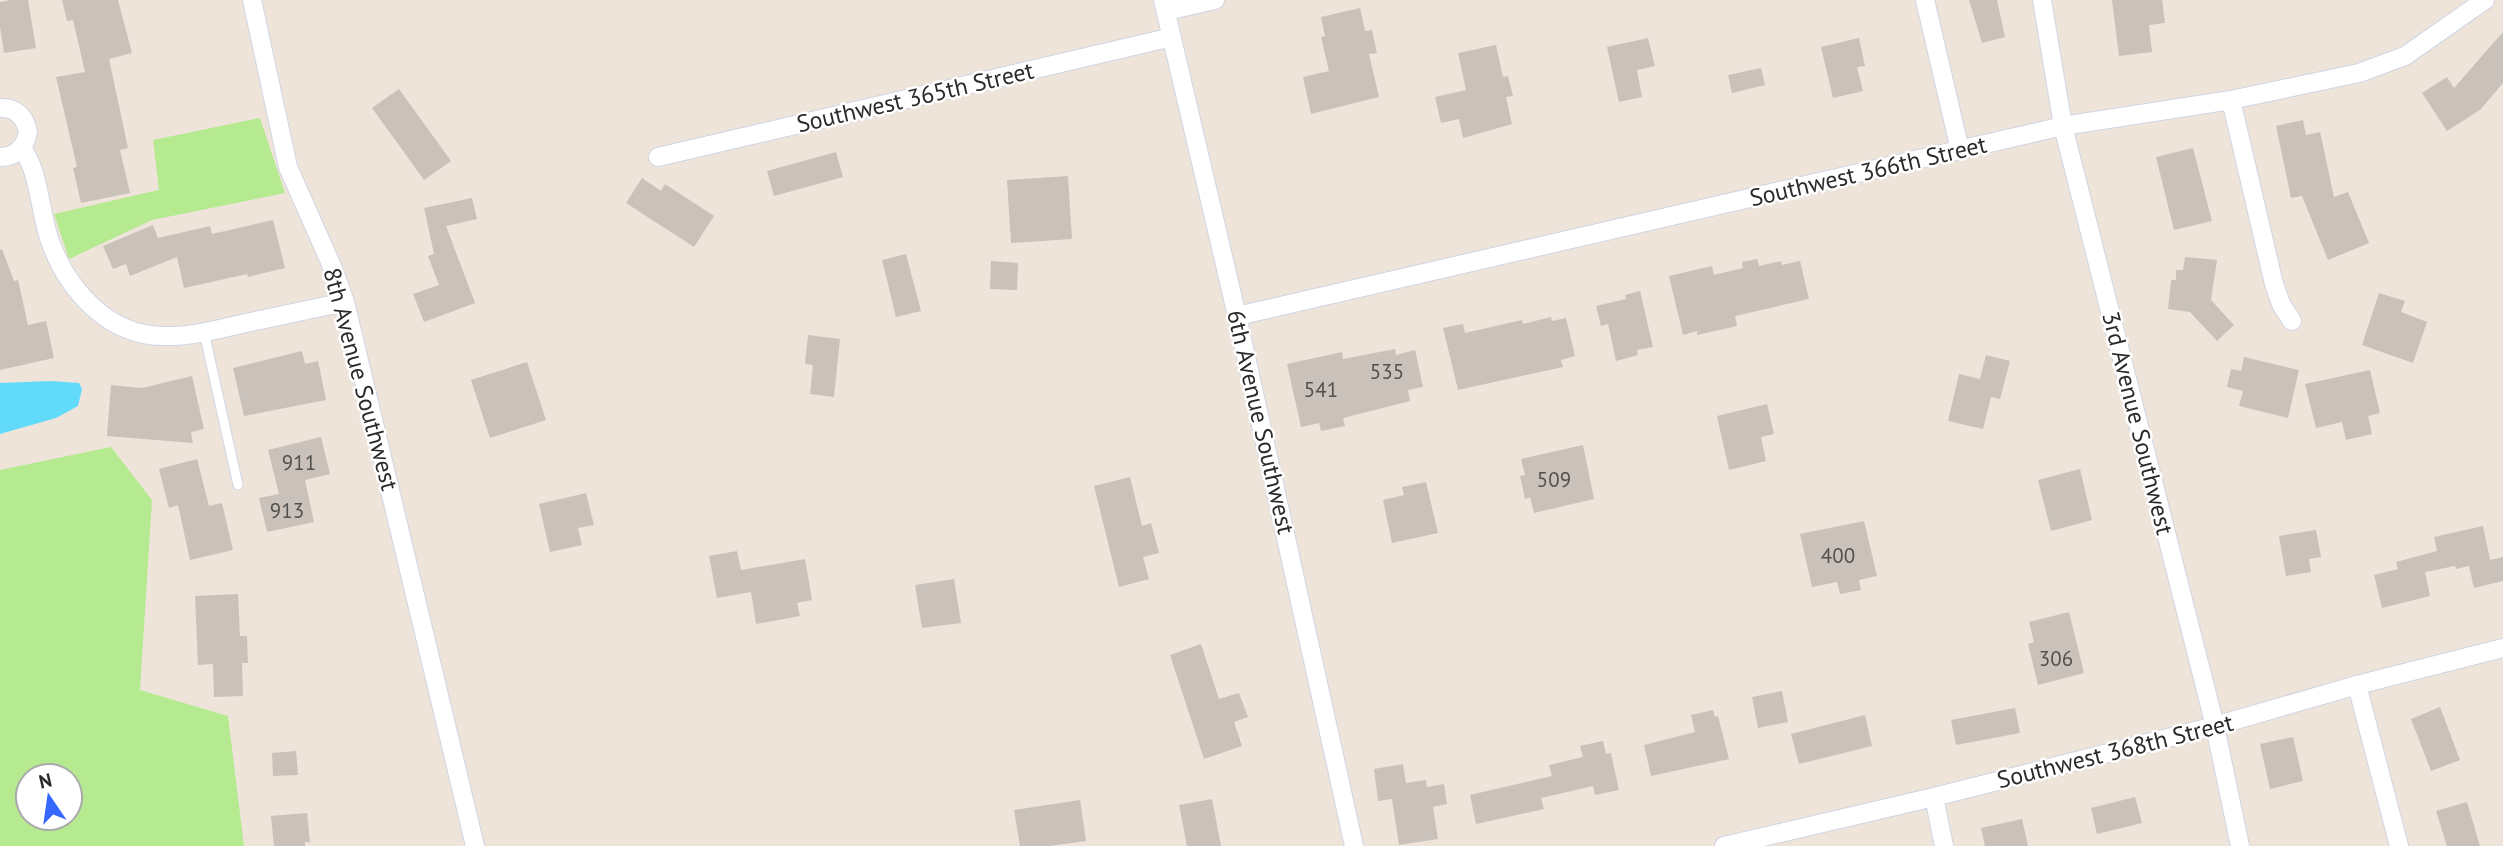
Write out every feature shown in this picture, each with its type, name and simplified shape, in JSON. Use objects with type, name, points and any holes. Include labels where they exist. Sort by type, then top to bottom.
[{"type":"street","name":"8th Avenue Southwest","points":[[252,0],[288,167],[345,302],[475,846]]},
{"type":"street","points":[[1165,6],[1215,0]]},
{"type":"street","points":[[1925,0],[1960,150]]},
{"type":"street","name":"3rd Avenue Southwest","points":[[2042,0],[2063,126],[2215,726],[2239,846]]},
{"type":"street","name":"Southwest 366th Street","points":[[1237,316],[2063,126],[2231,100],[2358,73],[2385,65],[2415,49],[2484,0]]},
{"type":"street","name":"6th Avenue Southwest","points":[[1165,6],[1237,316],[1354,846]]},
{"type":"street","name":"Southwest 365th Street","points":[[657,157],[1172,37]]},
{"type":"street","points":[[2231,100],[2274,284],[2281,304],[2292,321]]},
{"type":"street","points":[[0,108],[15,110],[26,123],[28,132],[22,148],[15,154],[0,157]]},
{"type":"street","points":[[22,148],[31,161],[42,217],[63,269],[78,294],[118,326],[143,335],[204,332],[345,302]]},
{"type":"street","name":"Southwest 368th Street","points":[[1724,846],[1934,797],[2215,726],[2357,685],[2503,648]]},
{"type":"street","points":[[2357,685],[2399,846]]},
{"type":"street","points":[[1934,797],[1944,846]]},
{"type":"lane","points":[[204,332],[238,485]]},
{"type":"green space","points":[[260,118],[285,193],[152,220],[69,259],[54,214],[159,190],[153,140]]},
{"type":"green space","points":[[111,447],[152,500],[140,690],[228,716],[244,846],[0,846],[0,470]]},
{"type":"water","points":[[0,383],[79,383],[82,389],[78,406],[56,418],[0,434]]},
{"type":"building","points":[[28,0],[36,48],[4,53],[0,2]]},
{"type":"building","points":[[62,0],[118,0],[132,53],[109,59],[128,148],[120,150],[130,193],[81,203],[73,168],[77,167],[56,77],[85,72],[73,20],[67,21]]},
{"type":"building","points":[[1969,0],[1997,0],[2005,37],[1982,43]]},
{"type":"building","points":[[2112,0],[2162,0],[2165,23],[2149,25],[2152,52],[2119,56]]},
{"type":"building","points":[[1360,8],[1365,31],[1372,30],[1377,53],[1369,54],[1379,97],[1311,114],[1303,77],[1329,71],[1321,37],[1325,36],[1321,17]]},
{"type":"building","points":[[2503,32],[2503,83],[2480,110],[2447,131],[2422,93],[2447,77],[2454,88]]},
{"type":"building","points":[[1648,38],[1655,66],[1637,70],[1642,97],[1619,102],[1607,47]]},
{"type":"building","points":[[1859,38],[1865,66],[1857,67],[1863,91],[1833,98],[1821,47]]},
{"type":"building","points":[[1496,45],[1503,77],[1508,76],[1513,96],[1506,97],[1512,124],[1463,138],[1459,119],[1441,123],[1435,97],[1466,90],[1458,53]]},
{"type":"building","points":[[1761,68],[1765,85],[1732,93],[1728,75]]},
{"type":"building","points":[[399,89],[451,161],[424,180],[372,108]]},
{"type":"building","points":[[2303,120],[2306,135],[2320,132],[2334,197],[2348,192],[2369,243],[2328,260],[2302,196],[2291,198],[2276,126]]},
{"type":"building","points":[[2193,148],[2212,221],[2174,230],[2156,157]]},
{"type":"building","points":[[836,152],[843,177],[774,196],[767,171]]},
{"type":"building","points":[[1068,176],[1072,239],[1011,243],[1007,180]]},
{"type":"building","points":[[642,178],[661,191],[665,184],[714,216],[694,247],[626,203]]},
{"type":"building","points":[[472,198],[477,219],[446,226],[475,303],[424,322],[413,294],[439,285],[428,256],[434,254],[424,208]]},
{"type":"building","points":[[273,220],[285,268],[184,288],[177,257],[130,276],[126,264],[113,269],[103,246],[153,225],[158,238],[210,226],[212,234]]},
{"type":"building","points":[[2,249],[14,281],[18,280],[28,325],[46,321],[54,358],[0,370],[0,250]]},
{"type":"building","points":[[906,254],[921,311],[896,317],[882,260]]},
{"type":"building","points":[[2185,257],[2217,260],[2211,300],[2234,325],[2217,341],[2190,312],[2168,309],[2171,280],[2176,280],[2176,270],[2183,270]]},
{"type":"building","points":[[1757,259],[1759,266],[1781,261],[1782,265],[1800,261],[1809,299],[1735,316],[1737,326],[1697,335],[1697,331],[1683,335],[1669,276],[1712,266],[1714,275],[1743,268],[1742,262]]},
{"type":"building","points":[[991,261],[1018,263],[1017,290],[990,289]]},
{"type":"building","points":[[1640,291],[1653,347],[1637,350],[1638,355],[1616,361],[1608,324],[1601,326],[1596,306],[1626,299],[1625,295]]},
{"type":"building","points":[[2379,293],[2405,301],[2401,312],[2427,322],[2413,363],[2362,345]]},
{"type":"building","points":[[1551,317],[1552,321],[1566,318],[1575,356],[1561,360],[1563,367],[1458,390],[1443,328],[1463,324],[1465,333],[1522,320],[1523,324]]},
{"type":"building","points":[[808,335],[840,339],[834,397],[810,394],[813,365],[805,364]]},
{"type":"building","points":[[1395,349],[1396,355],[1415,350],[1423,387],[1408,390],[1410,401],[1343,418],[1345,426],[1321,431],[1319,423],[1301,427],[1287,364],[1342,352],[1343,359]]},
{"type":"building","points":[[302,351],[305,364],[318,361],[326,400],[244,416],[233,368]]},
{"type":"building","points":[[1986,355],[2010,361],[2000,399],[1991,397],[1983,429],[1948,421],[1959,374],[1980,379]]},
{"type":"building","points":[[2244,357],[2299,370],[2288,418],[2239,406],[2243,391],[2227,387],[2231,369],[2241,371]]},
{"type":"building","points":[[527,362],[546,420],[490,438],[471,380]]},
{"type":"building","points":[[2370,370],[2380,413],[2368,416],[2372,434],[2346,440],[2342,422],[2316,428],[2305,384]]},
{"type":"building","points":[[192,376],[204,429],[191,432],[193,443],[107,436],[111,385],[142,388]]},
{"type":"building","points":[[1767,404],[1774,434],[1761,437],[1766,461],[1729,470],[1717,416]]},
{"type":"building","points":[[321,437],[330,474],[305,480],[314,522],[267,532],[259,498],[279,494],[268,450]]},
{"type":"building","points":[[1583,445],[1594,499],[1534,513],[1530,497],[1525,499],[1520,476],[1525,475],[1521,459]]},
{"type":"building","points":[[197,459],[209,506],[222,503],[233,550],[190,560],[178,505],[169,508],[159,469]]},
{"type":"building","points":[[2080,469],[2092,520],[2051,531],[2038,480]]},
{"type":"building","points":[[1130,477],[1142,526],[1151,523],[1159,553],[1143,557],[1149,579],[1119,587],[1094,486]]},
{"type":"building","points":[[1426,482],[1438,533],[1392,543],[1383,500],[1404,495],[1402,487]]},
{"type":"building","points":[[586,493],[594,525],[578,528],[582,545],[550,552],[539,504]]},
{"type":"building","points":[[1864,521],[1877,576],[1859,580],[1861,590],[1840,594],[1837,582],[1812,587],[1800,534]]},
{"type":"building","points":[[2483,526],[2490,560],[2503,557],[2503,581],[2474,588],[2469,566],[2425,572],[2430,596],[2382,608],[2374,575],[2398,569],[2396,562],[2437,551],[2434,537]]},
{"type":"building","points":[[2316,530],[2321,557],[2309,559],[2311,572],[2286,576],[2279,536]]},
{"type":"building","points":[[737,551],[741,570],[805,559],[812,600],[797,603],[800,616],[756,624],[751,592],[717,598],[709,556]]},
{"type":"building","points":[[954,579],[961,623],[922,628],[915,585]]},
{"type":"building","points":[[238,594],[240,636],[247,636],[248,663],[242,663],[243,696],[214,697],[213,664],[198,665],[195,596]]},
{"type":"building","points":[[2069,612],[2084,673],[2038,685],[2028,644],[2034,642],[2029,622]]},
{"type":"building","points":[[1201,644],[1219,699],[1239,693],[1248,717],[1234,722],[1242,746],[1204,759],[1170,655]]},
{"type":"building","points":[[1782,691],[1788,722],[1758,728],[1752,697]]},
{"type":"building","points":[[2440,707],[2460,760],[2431,771],[2411,719]]},
{"type":"building","points":[[2015,708],[2020,733],[1956,745],[1951,720]]},
{"type":"building","points":[[1713,710],[1715,717],[1718,716],[1729,759],[1651,776],[1644,745],[1695,732],[1691,715]]},
{"type":"building","points":[[1865,715],[1872,746],[1799,764],[1791,734]]},
{"type":"building","points":[[2293,737],[2303,781],[2270,789],[2260,744]]},
{"type":"building","points":[[1603,741],[1606,754],[1611,753],[1619,790],[1595,795],[1593,786],[1541,798],[1544,809],[1476,824],[1470,795],[1552,776],[1549,765],[1583,757],[1580,746]]},
{"type":"building","points":[[296,751],[298,775],[273,776],[272,753]]},
{"type":"building","points":[[1403,764],[1406,783],[1426,780],[1427,787],[1444,784],[1447,804],[1433,807],[1438,839],[1399,845],[1392,799],[1378,801],[1374,769]]},
{"type":"building","points":[[2135,797],[2142,823],[2097,834],[2091,808]]},
{"type":"building","points":[[1212,799],[1221,846],[1187,846],[1179,805]]},
{"type":"building","points":[[1080,800],[1086,841],[1049,846],[1020,846],[1014,810]]},
{"type":"building","points":[[2467,802],[2480,846],[2447,846],[2436,811]]},
{"type":"building","points":[[307,813],[310,842],[305,842],[305,846],[274,846],[271,816]]},
{"type":"building","points":[[2022,819],[2028,846],[1985,846],[1981,828]]}]
